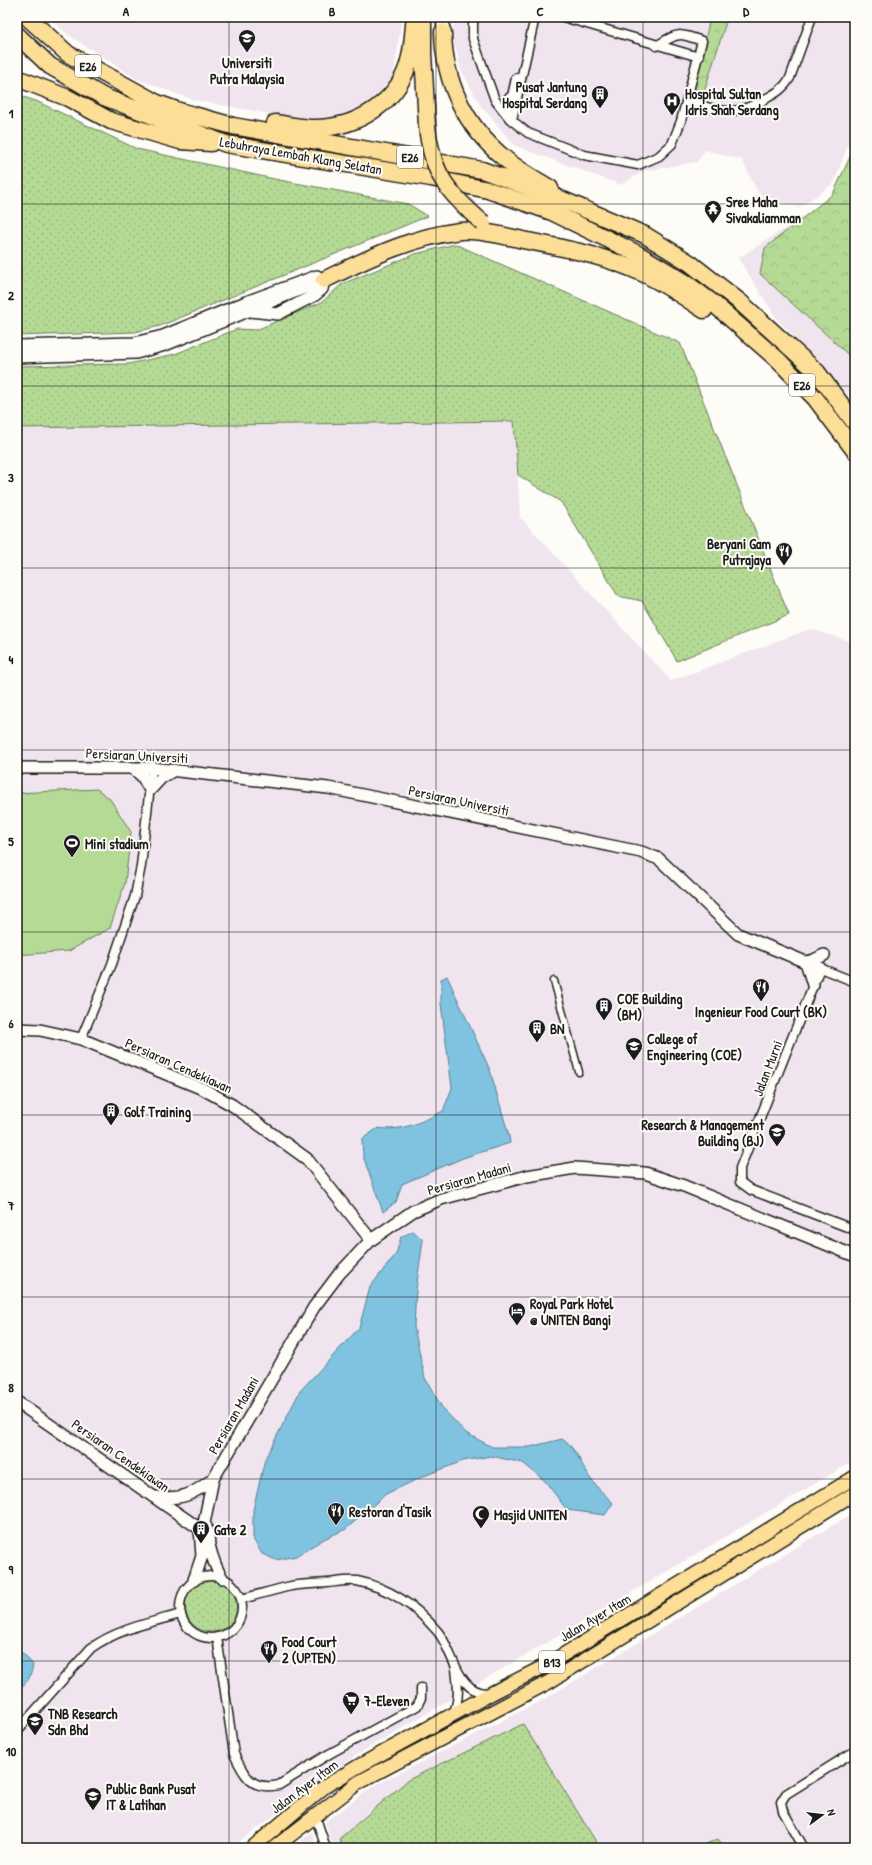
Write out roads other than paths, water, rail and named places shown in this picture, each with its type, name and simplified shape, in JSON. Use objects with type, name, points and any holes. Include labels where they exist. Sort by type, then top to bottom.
[{"type":"highway","name":"Lebuhraya Lembah Klang Selatan","points":[[28,17],[68,54],[157,104],[178,112],[233,126],[482,170],[582,208],[645,235],[690,263],[740,302],[817,372],[855,423]]},
{"type":"highway","points":[[233,126],[268,123],[318,128],[342,124],[364,117],[385,102],[398,86],[410,57],[415,17]]},
{"type":"highway","points":[[423,17],[423,53],[427,126],[430,148],[436,170],[448,190],[483,223],[500,235]]},
{"type":"highway","points":[[443,24],[444,47],[449,77],[461,108],[481,137],[505,159],[582,208]]},
{"type":"highway","name":"Lebuhraya Lembah Klang Selatan","points":[[17,35],[50,66],[104,97],[226,144],[432,178],[488,190],[552,212],[638,254],[670,273],[714,304],[778,360],[815,398],[855,451]]},
{"type":"highway","points":[[17,78],[68,98],[111,121],[180,141],[226,144]]},
{"type":"highway","points":[[324,280],[386,251],[429,237],[462,230],[500,235],[610,260],[642,273],[692,301],[714,316],[740,327]]},
{"type":"main road","name":"Jalan Ayer Itam","points":[[252,1848],[324,1787],[357,1767],[492,1693],[543,1667],[855,1477]]},
{"type":"main road","name":"B13","points":[[274,1848],[359,1782],[549,1682],[855,1493]]},
{"type":"street","points":[[473,17],[473,39],[495,100],[512,120],[528,133],[584,155],[638,165],[659,156],[672,144],[688,100],[702,41],[680,34],[671,36],[656,46]]},
{"type":"street","points":[[514,110],[509,110],[506,105],[507,99],[512,96],[530,17]]},
{"type":"street","points":[[512,120],[535,17]]},
{"type":"street","points":[[563,17],[656,46],[699,57]]},
{"type":"street","points":[[688,100],[706,108],[728,112],[755,106],[780,91],[785,87],[790,78],[812,17]]},
{"type":"street","points":[[17,346],[134,343],[163,336],[314,276],[320,277],[324,280],[322,289],[315,296],[278,314],[249,311],[165,345],[136,353],[17,357]]},
{"type":"street","name":"Persiaran Universiti","points":[[17,768],[152,768],[328,788],[641,852],[659,858],[738,934],[855,982]]},
{"type":"street","points":[[132,768],[142,776],[150,790]]},
{"type":"street","points":[[81,1039],[112,964],[136,896],[141,866],[152,768]]},
{"type":"street","points":[[150,790],[161,778],[174,770]]},
{"type":"street","points":[[813,985],[806,962],[814,960],[824,954]]},
{"type":"street","name":"Jalan Murni","points":[[820,968],[740,1168],[740,1182],[750,1190],[855,1230]]},
{"type":"street","points":[[554,981],[579,1072]]},
{"type":"street","name":"Persiaran Cendekiawan","points":[[17,1029],[40,1030],[81,1039],[203,1089],[232,1104],[307,1159],[371,1240]]},
{"type":"street","name":"Persiaran Madani","points":[[213,1479],[314,1306],[339,1274],[371,1240],[413,1211],[441,1199],[544,1173],[575,1168],[602,1168],[645,1173],[684,1186],[855,1256]]},
{"type":"street","name":"Persiaran Cendekiawan","points":[[17,1402],[156,1497],[204,1527]]},
{"type":"street","points":[[156,1497],[173,1499],[186,1496],[197,1491],[213,1479]]},
{"type":"street","points":[[194,1580],[202,1556],[204,1527],[213,1479]]},
{"type":"street","points":[[204,1527],[214,1565],[222,1578]]},
{"type":"street","points":[[211,1576],[222,1578],[232,1584],[241,1599],[242,1610],[238,1621],[232,1630],[217,1637],[201,1636],[192,1631],[185,1624],[181,1614],[181,1597],[186,1587],[194,1580],[211,1576]]},
{"type":"street","points":[[241,1599],[292,1586],[343,1581],[356,1581],[380,1587],[411,1604],[438,1633],[456,1668],[470,1688],[479,1694],[492,1693]]},
{"type":"street","points":[[17,1731],[96,1645],[106,1638],[123,1630],[181,1614]]},
{"type":"street","points":[[217,1637],[234,1754],[241,1769],[248,1779],[260,1786],[279,1786],[330,1754],[417,1706],[421,1698],[421,1688]]},
{"type":"street","points":[[452,1715],[458,1704],[459,1691],[456,1668]]},
{"type":"street","points":[[804,1848],[783,1811],[781,1802],[786,1794],[855,1752]]},
{"type":"street","points":[[315,1815],[326,1848]]},
{"type":"water","points":[[447,976],[490,1070],[510,1143],[463,1158],[402,1184],[396,1202],[383,1212],[363,1156],[362,1139],[378,1128],[395,1129],[411,1125],[443,1111],[452,1088],[441,1004],[441,979]]},
{"type":"water","points":[[413,1231],[423,1240],[416,1290],[414,1327],[425,1378],[443,1409],[466,1433],[492,1447],[530,1447],[562,1439],[576,1453],[589,1477],[613,1503],[605,1515],[567,1510],[545,1481],[523,1463],[491,1456],[463,1461],[424,1476],[386,1494],[346,1529],[324,1539],[296,1556],[276,1560],[262,1554],[253,1539],[253,1510],[265,1459],[300,1391],[359,1328],[370,1287],[396,1254],[401,1237]]},
{"type":"water","points":[[17,1651],[24,1654],[33,1665],[28,1680],[24,1685],[17,1688]]},
{"type":"place","name":"Universiti Putra Malaysia","points":[[247,53]]},
{"type":"place","name":"Pusat Jantung Hospital Serdang","points":[[600,109]]},
{"type":"place","name":"Hospital Sultan Idris Shah Serdang","points":[[672,116]]},
{"type":"place","name":"Sree Maha Sivakaliamman","points":[[713,224]]},
{"type":"place","name":"Beryani Gam Putrajaya","points":[[784,566]]},
{"type":"place","name":"Mini stadium","points":[[72,858]]},
{"type":"place","name":"Ingenieur Food Court (BK)","points":[[761,1002]]},
{"type":"place","name":"COE Building (BM)","points":[[604,1021]]},
{"type":"place","name":"BN","points":[[537,1043]]},
{"type":"place","name":"College of Engineering (COE)","points":[[634,1061]]},
{"type":"place","name":"Golf Training","points":[[111,1126]]},
{"type":"place","name":"Research & Management Building (BJ)","points":[[777,1147]]},
{"type":"place","name":"Royal Park Hotel @ UNITEN Bangi","points":[[517,1326]]},
{"type":"place","name":"Restoran d'Tasik","points":[[336,1526]]},
{"type":"place","name":"Masjid UNITEN","points":[[481,1529]]},
{"type":"place","name":"Gate 2","points":[[201,1544]]},
{"type":"place","name":"Food Court 2 (UPTEN)","points":[[269,1664]]},
{"type":"place","name":"7-Eleven","points":[[351,1715]]},
{"type":"place","name":"TNB Research Sdn Bhd","points":[[35,1736]]},
{"type":"place","name":"Public Bank Pusat IT & Latihan","points":[[93,1811]]}]
